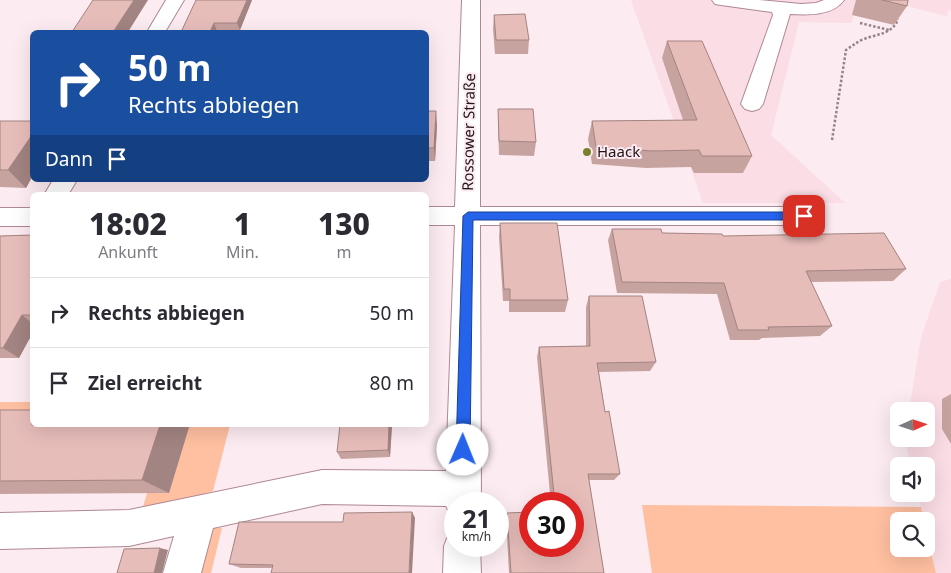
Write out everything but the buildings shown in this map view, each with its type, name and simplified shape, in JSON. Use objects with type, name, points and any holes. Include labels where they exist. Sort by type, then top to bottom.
[{"type":"street","points":[[157,30],[176,0]]},
{"type":"street","name":"Rossower Straße","points":[[463,492],[471,0]]},
{"type":"street","points":[[721,0],[779,8],[823,7],[831,5],[835,0]]},
{"type":"street","points":[[752,104],[782,16],[779,8]]},
{"type":"street","points":[[429,216],[804,216]]},
{"type":"street","points":[[0,217],[30,217]]},
{"type":"street","points":[[0,531],[129,528],[322,488],[444,495]]},
{"type":"street","points":[[182,573],[199,514]]},
{"type":"street","points":[[462,557],[462,573]]},
{"type":"path","points":[[832,140],[846,50],[861,40],[890,30],[897,25],[898,19]]},
{"type":"path","points":[[860,23],[890,30]]},
{"type":"shaded area","points":[[631,0],[856,0],[852,23],[799,22],[771,135],[845,203],[703,203]]},
{"type":"shaded area","points":[[898,0],[951,0],[951,11],[948,10],[947,16],[898,4]]},
{"type":"shaded area","points":[[951,279],[951,573],[936,573],[932,557],[935,557],[935,512],[922,512],[920,502],[935,502],[935,457],[909,457],[907,448],[935,448],[935,402],[910,402],[921,338],[940,282]]},
{"type":"shaded area","points":[[0,402],[30,402],[30,427],[188,427],[0,428]]},
{"type":"shaded area","points":[[188,427],[229,427],[213,491],[161,506],[143,507],[147,493],[169,493]]},
{"type":"shaded area","points":[[642,505],[921,507],[922,512],[890,512],[890,557],[932,557],[936,573],[652,573]]},
{"type":"shaded area","points":[[212,528],[222,528],[211,573],[196,573]]},
{"type":"place","name":"Haack","points":[[587,152]]},
{"type":"route","points":[[463,450],[468,216],[804,216]]}]
